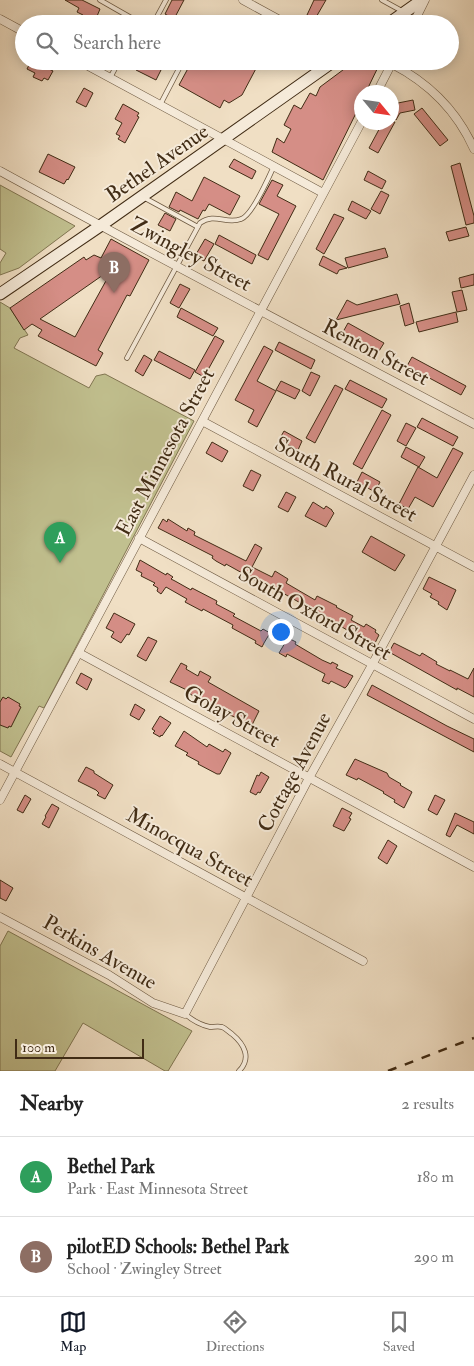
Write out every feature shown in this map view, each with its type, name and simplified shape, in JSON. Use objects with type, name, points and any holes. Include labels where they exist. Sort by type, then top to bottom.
[{"type":"street","points":[[243,0],[270,15]]},
{"type":"street","points":[[400,15],[424,0]]},
{"type":"street","points":[[417,15],[424,0]]},
{"type":"street","points":[[0,19],[15,27]]},
{"type":"street","points":[[95,70],[323,193]]},
{"type":"street","name":"Bethel Avenue","points":[[0,294],[321,70]]},
{"type":"street","points":[[381,85],[389,70]]},
{"type":"street","points":[[405,70],[439,97],[461,125],[474,150]]},
{"type":"street","name":"East Minnesota Street","points":[[0,800],[357,130]]},
{"type":"street","name":"Zwingley Street","points":[[0,171],[100,226],[261,310]]},
{"type":"street","name":"Renton Street","points":[[261,310],[474,424]]},
{"type":"street","name":"South Rural Street","points":[[202,421],[474,567]]},
{"type":"street","name":"Cottage Avenue","points":[[185,1014],[309,778],[474,475]]},
{"type":"street","name":"South Oxford Street","points":[[140,538],[474,719]]},
{"type":"street","name":"Golay Street","points":[[78,653],[474,866]]},
{"type":"street","name":"Minocqua Street","points":[[0,764],[363,961]]},
{"type":"street","name":"Perkins Avenue","points":[[0,917],[109,975],[153,1003],[185,1014]]},
{"type":"lane","points":[[100,0],[126,15]]},
{"type":"lane","points":[[158,15],[166,0]]},
{"type":"lane","points":[[382,0],[404,12]]},
{"type":"lane","points":[[110,78],[114,70]]},
{"type":"lane","points":[[160,105],[178,70]]},
{"type":"lane","points":[[127,358],[198,228],[206,219],[242,220],[247,215],[274,166]]},
{"type":"lane","points":[[141,197],[198,228]]},
{"type":"lane","points":[[185,1014],[195,1022],[210,1027],[223,1027],[236,1038],[244,1047],[247,1056],[246,1062],[239,1071]]},
{"type":"shaded area","points":[[0,185],[75,226],[19,268],[0,275],[0,263],[6,253],[0,249]]},
{"type":"shaded area","points":[[0,302],[10,308],[28,335],[20,338],[14,348],[89,388],[96,376],[105,374],[194,421],[44,708],[39,706],[11,757],[0,751]]},
{"type":"shaded area","points":[[8,931],[192,1031],[168,1071],[83,1023],[55,1071],[0,1071],[0,946]]},
{"type":"building","points":[[65,0],[82,0],[100,9],[98,15],[83,15],[77,12],[79,8]]},
{"type":"building","points":[[172,0],[184,0],[176,15],[165,14]]},
{"type":"building","points":[[314,0],[326,0],[317,15],[307,15]]},
{"type":"building","points":[[29,70],[53,71],[48,80],[44,78],[42,81],[33,77],[35,73]]},
{"type":"building","points":[[136,70],[161,70],[156,80]]},
{"type":"building","points":[[187,70],[255,70],[242,95],[229,103],[224,100],[220,108],[179,85]]},
{"type":"building","points":[[343,70],[377,70],[369,85],[354,85],[354,117],[323,180],[272,152],[277,138],[284,143],[291,129],[284,125],[294,105],[301,109],[310,93],[316,96],[320,87]]},
{"type":"building","points":[[84,88],[93,93],[86,107],[76,102]]},
{"type":"building","points":[[413,100],[415,110],[399,115],[399,103]]},
{"type":"building","points":[[123,104],[139,113],[137,116],[139,117],[125,143],[118,139],[120,136],[116,134],[122,123],[115,119]]},
{"type":"building","points":[[422,108],[448,140],[440,146],[414,114]]},
{"type":"building","points":[[379,130],[391,130],[378,153],[369,148]]},
{"type":"building","points":[[48,154],[75,167],[64,184],[39,172]]},
{"type":"building","points":[[234,159],[256,171],[252,179],[229,167]]},
{"type":"building","points":[[460,163],[474,216],[474,223],[466,225],[451,166]]},
{"type":"building","points":[[368,171],[386,181],[382,189],[364,180]]},
{"type":"building","points":[[204,177],[240,196],[230,215],[209,204],[198,219],[169,207],[176,192],[192,201]]},
{"type":"building","points":[[272,180],[283,185],[277,196],[296,206],[268,260],[258,255],[279,214],[259,204]]},
{"type":"building","points":[[381,191],[389,195],[380,214],[371,209]]},
{"type":"building","points":[[352,201],[371,211],[366,219],[348,210]]},
{"type":"building","points":[[165,213],[176,219],[170,231],[158,225]]},
{"type":"building","points":[[334,214],[344,218],[324,254],[316,249]]},
{"type":"building","points":[[466,227],[469,236],[449,241],[446,232]]},
{"type":"building","points":[[219,235],[256,255],[252,264],[215,244]]},
{"type":"building","points":[[111,239],[149,260],[130,296],[127,295],[98,350],[103,353],[96,366],[38,336],[42,330],[32,324],[24,330],[10,308],[84,257],[86,260],[94,255],[101,258]],"holes":[[[113,268],[75,337],[40,319]]]},
{"type":"building","points":[[205,239],[214,244],[204,261],[195,256]]},
{"type":"building","points":[[385,248],[388,257],[348,268],[345,258]]},
{"type":"building","points":[[323,256],[347,268],[339,270],[337,274],[319,265]]},
{"type":"building","points":[[474,274],[474,285],[461,288],[459,278]]},
{"type":"building","points":[[180,284],[190,289],[179,308],[170,303]]},
{"type":"building","points":[[462,290],[467,310],[457,312],[452,292]]},
{"type":"building","points":[[397,294],[400,304],[336,320],[347,300],[357,305]]},
{"type":"building","points":[[409,303],[414,323],[405,326],[400,306]]},
{"type":"building","points":[[181,308],[218,328],[213,336],[177,317]]},
{"type":"building","points":[[456,312],[458,322],[419,332],[416,322]]},
{"type":"building","points":[[348,323],[384,343],[379,351],[343,332]]},
{"type":"building","points":[[215,336],[224,341],[204,377],[195,372]]},
{"type":"building","points":[[279,342],[315,360],[311,369],[275,350]]},
{"type":"building","points":[[264,346],[273,351],[257,381],[276,391],[257,427],[248,422],[254,410],[235,400]]},
{"type":"building","points":[[159,351],[195,370],[190,379],[154,360]]},
{"type":"building","points":[[144,355],[152,360],[143,376],[135,371]]},
{"type":"building","points":[[412,357],[466,386],[461,395],[407,366]]},
{"type":"building","points":[[311,372],[320,376],[310,396],[302,391]]},
{"type":"building","points":[[350,380],[387,399],[382,408],[345,389]]},
{"type":"building","points":[[281,381],[300,390],[295,399],[276,390]]},
{"type":"building","points":[[335,385],[343,389],[315,443],[306,438]]},
{"type":"building","points":[[382,410],[391,415],[362,469],[353,464]]},
{"type":"building","points":[[422,418],[458,437],[453,446],[417,427]]},
{"type":"building","points":[[406,423],[416,428],[406,446],[397,441]]},
{"type":"building","points":[[284,431],[302,441],[298,450],[279,440]]},
{"type":"building","points":[[212,442],[228,451],[222,462],[206,453]]},
{"type":"building","points":[[406,447],[425,457],[419,467],[401,457]]},
{"type":"building","points":[[453,448],[463,453],[433,507],[415,497],[408,509],[399,504],[418,467],[437,478]]},
{"type":"building","points":[[251,470],[261,475],[253,491],[243,486]]},
{"type":"building","points":[[362,472],[380,482],[375,492],[357,482]]},
{"type":"building","points":[[286,492],[296,497],[288,512],[278,507]]},
{"type":"building","points":[[313,502],[324,509],[326,506],[334,513],[326,527],[305,516]]},
{"type":"building","points":[[163,519],[167,522],[168,519],[187,531],[188,528],[195,532],[194,535],[246,561],[255,544],[262,548],[252,567],[272,577],[275,571],[288,579],[286,583],[315,600],[317,596],[353,616],[351,620],[364,627],[366,624],[376,630],[375,632],[379,635],[375,643],[357,636],[317,612],[316,614],[303,607],[304,605],[281,592],[280,594],[226,564],[225,566],[212,558],[213,556],[158,528]]},
{"type":"building","points":[[371,536],[405,555],[395,571],[362,552]]},
{"type":"building","points":[[140,560],[166,575],[167,573],[173,577],[171,579],[191,590],[192,588],[217,601],[216,604],[235,614],[233,616],[261,631],[263,629],[270,633],[262,647],[255,643],[256,641],[232,628],[233,625],[185,602],[187,599],[166,587],[161,594],[157,591],[158,588],[153,585],[155,583],[141,576],[142,573],[136,570]]},
{"type":"building","points":[[429,577],[456,590],[447,610],[430,597],[432,594],[423,589]]},
{"type":"building","points":[[114,613],[135,624],[129,635],[127,634],[121,643],[111,637],[114,632],[106,628]]},
{"type":"building","points":[[148,637],[157,641],[146,661],[137,656]]},
{"type":"building","points":[[288,638],[322,660],[338,665],[336,668],[353,676],[347,686],[345,688],[331,681],[329,684],[322,681],[325,674],[287,654],[286,657],[279,653]]},
{"type":"building","points":[[394,643],[420,656],[422,653],[437,662],[436,664],[468,679],[474,668],[474,697],[457,688],[457,690],[389,652]]},
{"type":"building","points":[[181,663],[187,666],[186,669],[198,676],[200,671],[211,677],[208,682],[259,711],[252,725],[197,698],[190,694],[191,692],[170,682]]},
{"type":"building","points":[[81,673],[92,679],[87,690],[76,683]]},
{"type":"building","points":[[372,685],[474,739],[474,752],[367,695]]},
{"type":"building","points":[[3,697],[6,699],[8,697],[20,704],[19,706],[21,707],[11,727],[9,726],[8,728],[0,725],[0,702]]},
{"type":"building","points":[[135,704],[145,710],[139,720],[130,715]]},
{"type":"building","points":[[160,716],[171,723],[160,737],[153,733],[155,731],[152,729]]},
{"type":"building","points":[[184,731],[207,747],[209,744],[223,752],[225,749],[231,753],[220,774],[198,764],[199,762],[186,755],[188,753],[175,746]]},
{"type":"building","points":[[355,759],[387,773],[389,777],[412,792],[404,808],[394,802],[395,800],[384,792],[358,778],[357,780],[346,775]]},
{"type":"building","points":[[86,767],[113,785],[105,799],[97,795],[99,793],[96,790],[78,781]]},
{"type":"building","points":[[261,772],[269,777],[260,793],[258,792],[256,795],[250,792],[257,775],[259,776]]},
{"type":"building","points":[[25,795],[31,799],[23,813],[17,810]]},
{"type":"building","points":[[435,795],[445,800],[437,815],[428,810]]},
{"type":"building","points":[[52,804],[59,808],[49,828],[42,824]]},
{"type":"building","points":[[342,808],[352,813],[349,818],[351,819],[344,831],[333,826]]},
{"type":"building","points":[[455,813],[474,822],[474,834],[457,825],[450,837],[446,835]]},
{"type":"building","points":[[388,840],[397,846],[387,864],[378,858]]},
{"type":"building","points":[[0,880],[13,888],[6,901],[0,898]]},
{"type":"railway","points":[[388,1071],[474,1038]]},
{"type":"place","name":"pilotED Schools: Bethel Park","points":[[114,293]]},
{"type":"place","name":"Bethel Park","points":[[60,563]]}]
